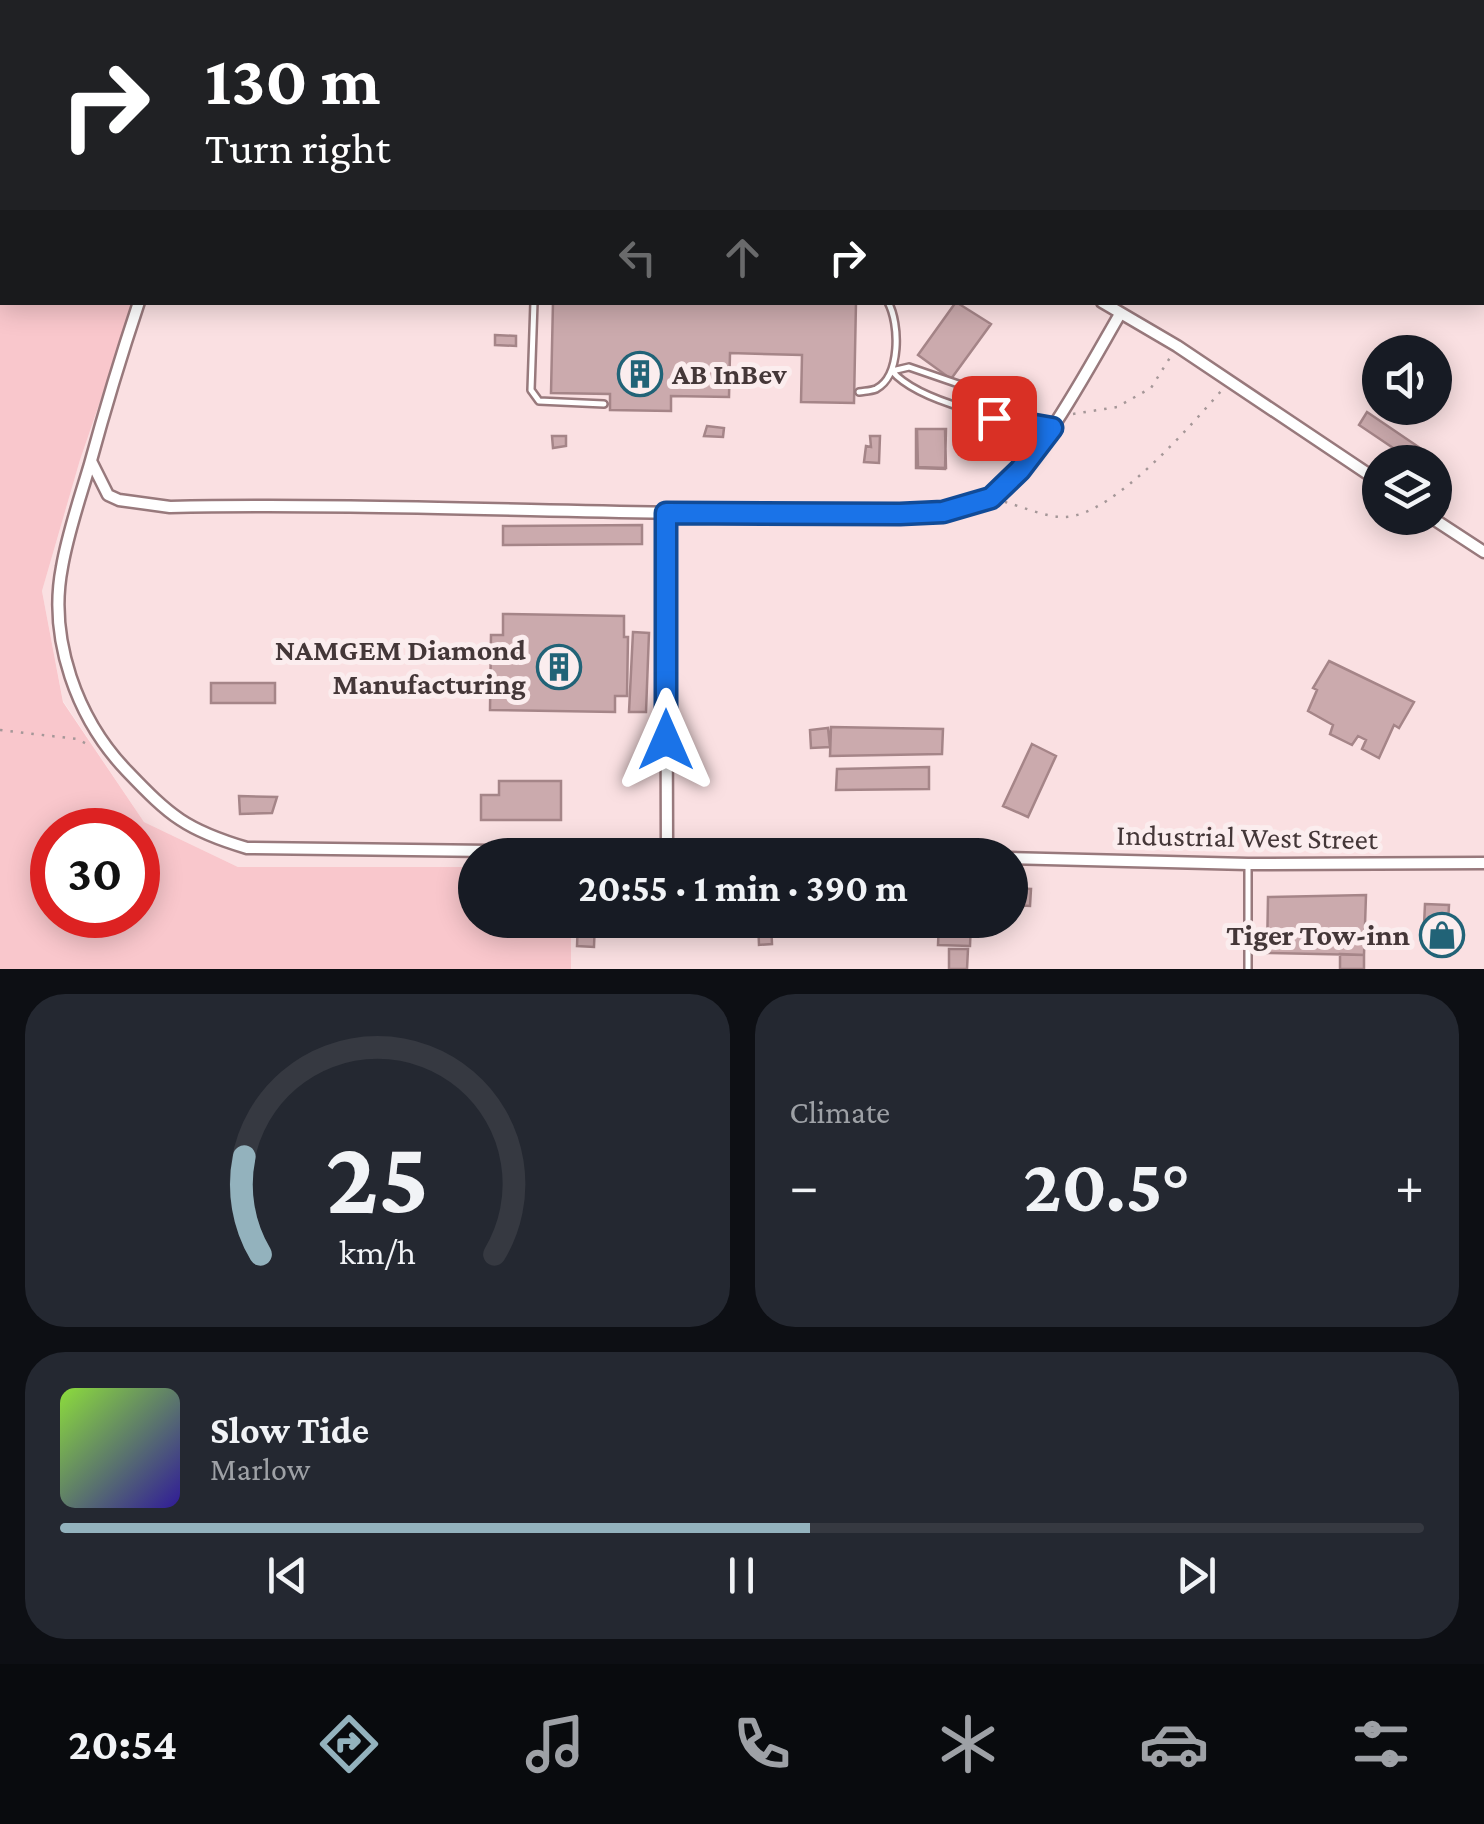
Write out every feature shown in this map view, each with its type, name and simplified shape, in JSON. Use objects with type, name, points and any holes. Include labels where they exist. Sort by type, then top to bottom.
[{"type":"street","points":[[138,305],[62,568],[59,628],[66,662],[100,739],[170,815],[209,837],[247,848],[458,851]]},
{"type":"street","points":[[1106,305],[1177,346],[1362,470]]},
{"type":"street","points":[[91,460],[108,495],[170,507],[943,512],[991,498],[1020,470],[1052,428],[1120,314]]},
{"type":"street","points":[[666,513],[667,838]]},
{"type":"street","points":[[1452,531],[1484,552]]},
{"type":"street","name":"Industrial West Street","points":[[1028,858],[1248,864],[1484,863]]},
{"type":"lane","points":[[534,305],[531,390],[539,401],[604,404]]},
{"type":"lane","points":[[859,392],[877,388],[892,370],[895,338],[890,305]]},
{"type":"lane","points":[[892,370],[909,368],[1002,399],[1052,428]]},
{"type":"lane","points":[[892,370],[904,386],[994,418],[1052,428]]},
{"type":"lane","points":[[1248,864],[1248,969]]},
{"type":"path","points":[[1064,409],[1076,415],[1117,407],[1134,398],[1151,388],[1177,346]]},
{"type":"path","points":[[991,498],[1067,517],[1107,500],[1168,452],[1229,381]]},
{"type":"path","points":[[0,730],[78,739],[99,750]]},
{"type":"shaded area","points":[[0,305],[133,305],[80,460],[42,591],[63,702],[135,808],[30,808],[30,938],[160,938],[160,830],[238,867],[458,867],[458,938],[571,938],[571,969],[0,969]]},
{"type":"shaded area","points":[[133,305],[1484,305],[1484,969],[571,969],[571,938],[1028,938],[1028,838],[458,838],[458,867],[238,867],[160,830],[160,808],[135,808],[63,701],[42,591],[80,460]]},
{"type":"building","name":"AB InBev","points":[[553,305],[856,305],[854,403],[801,402],[802,355],[730,353],[729,397],[671,396],[671,411],[610,410],[610,394],[551,393]]},
{"type":"building","points":[[954,305],[961,305],[991,324],[951,379],[918,355]]},
{"type":"building","points":[[495,335],[516,336],[516,346],[495,345]]},
{"type":"building","points":[[1362,420],[1362,425],[1386,425],[1416,445],[1389,445],[1359,425]]},
{"type":"building","points":[[707,426],[724,428],[723,437],[704,436]]},
{"type":"building","points":[[916,429],[946,429],[945,469],[916,468]]},
{"type":"building","points":[[917,429],[945,429],[946,468],[918,467]]},
{"type":"building","points":[[552,436],[566,436],[566,446],[553,448]]},
{"type":"building","points":[[870,436],[880,436],[879,463],[864,462],[866,446],[871,447]]},
{"type":"building","points":[[642,525],[642,544],[503,545],[503,526]]},
{"type":"building","name":"NAMGEM Diamond Manufacturing","points":[[503,614],[624,616],[624,637],[628,637],[627,696],[615,696],[615,712],[490,710],[491,635],[503,635]]},
{"type":"building","points":[[633,632],[649,633],[646,712],[629,712]]},
{"type":"building","points":[[1329,661],[1414,702],[1399,728],[1394,725],[1379,758],[1362,749],[1366,740],[1358,736],[1352,745],[1330,734],[1333,725],[1308,711],[1317,690],[1313,688]]},
{"type":"building","points":[[211,683],[275,683],[275,703],[211,703]]},
{"type":"building","points":[[831,727],[943,729],[942,754],[830,756]]},
{"type":"building","points":[[828,728],[830,747],[811,748],[810,730]]},
{"type":"building","points":[[1032,744],[1056,756],[1028,817],[1003,806]]},
{"type":"building","points":[[929,767],[929,789],[836,790],[837,769]]},
{"type":"building","points":[[499,781],[561,781],[561,820],[481,820],[481,795],[499,795]]},
{"type":"building","points":[[239,796],[277,797],[272,813],[240,814]]},
{"type":"building","points":[[1366,895],[1364,955],[1267,953],[1268,897]]},
{"type":"building","name":"Tiger Tow-inn","points":[[1425,904],[1449,905],[1448,924],[1461,924],[1460,947],[1423,946]]},
{"type":"building","points":[[577,938],[594,938],[594,947],[577,946]]},
{"type":"building","points":[[759,938],[772,938],[772,944],[759,945]]},
{"type":"building","points":[[938,938],[970,938],[970,946],[938,945]]},
{"type":"building","points":[[949,949],[968,949],[967,969],[949,969]]},
{"type":"building","points":[[1340,954],[1364,955],[1364,969],[1340,969]]},
{"type":"place","name":"AB InBev","points":[[640,374]]},
{"type":"place","name":"NAMGEM Diamond Manufacturing","points":[[559,667]]},
{"type":"place","name":"Tiger Tow-inn","points":[[1442,935]]},
{"type":"route","points":[[666,740],[666,513],[943,512],[991,498],[1020,470],[1052,428],[994,418]]}]
